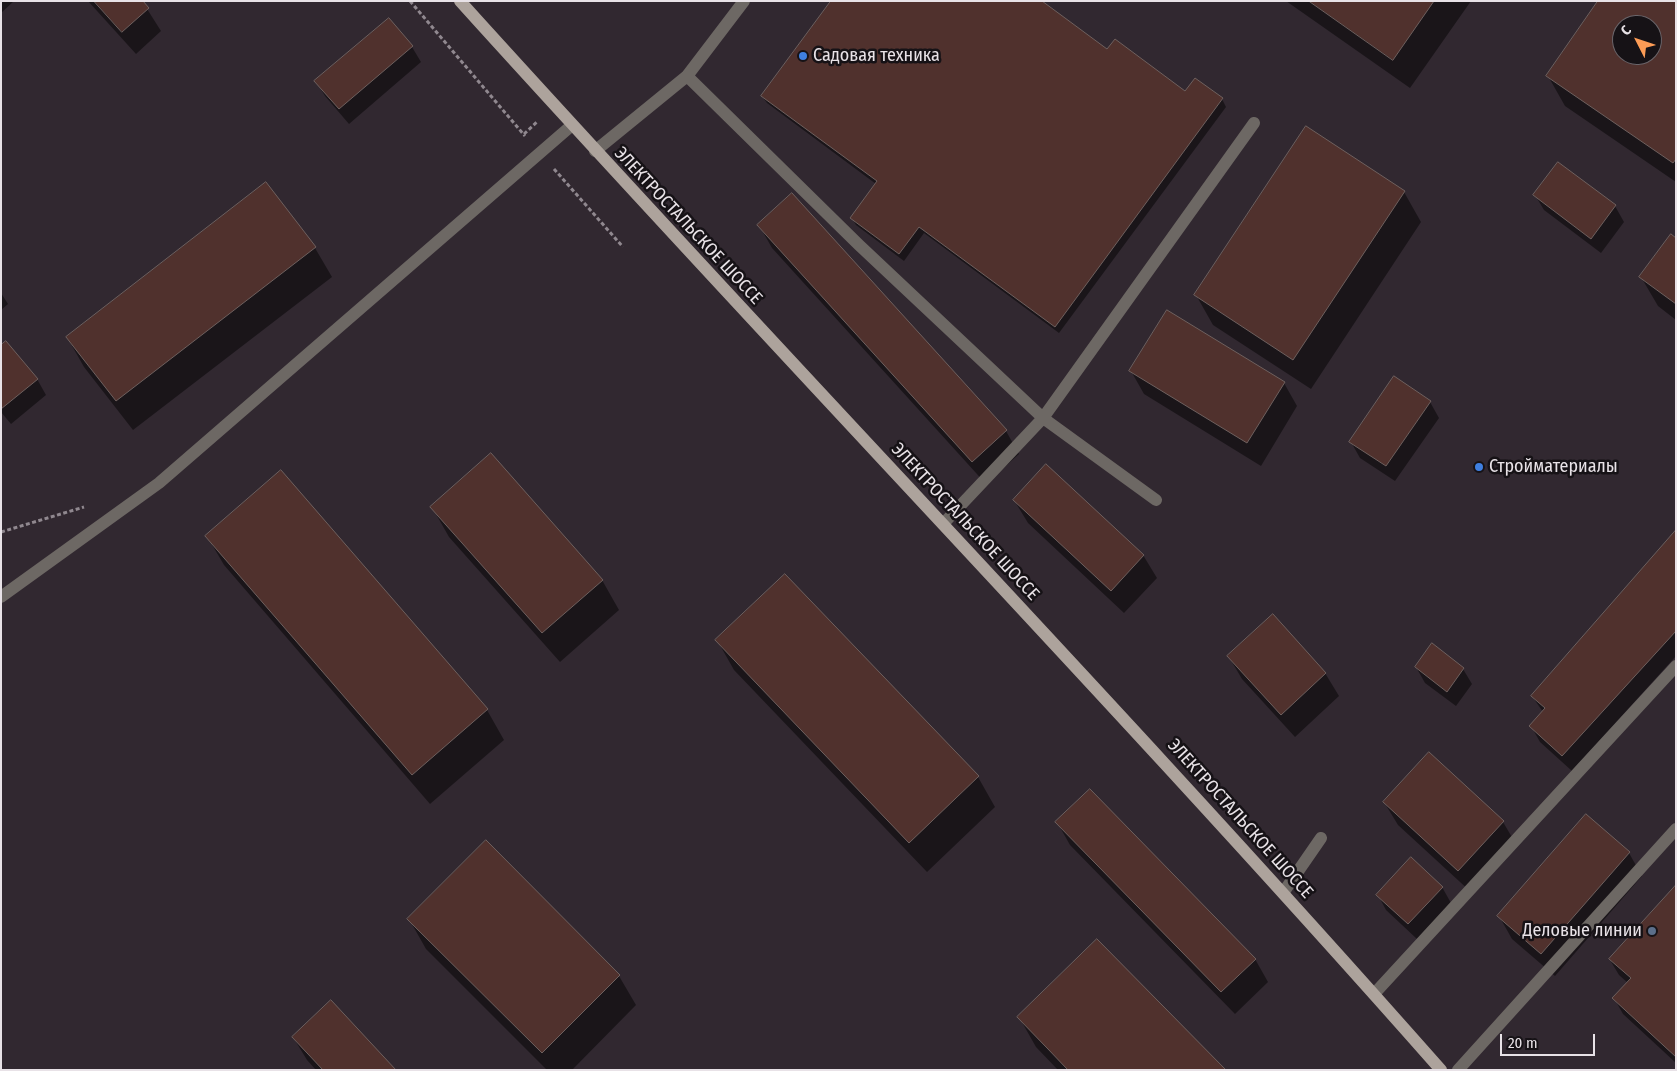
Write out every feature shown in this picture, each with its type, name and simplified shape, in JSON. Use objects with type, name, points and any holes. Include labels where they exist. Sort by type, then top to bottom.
[{"type":"main road","name":"ЭЛЕКТРОСТАЛЬСКОЕ ШОССЕ","points":[[460,1],[570,126],[1148,743],[1441,1070]]},
{"type":"lane","points":[[594,151],[686,76],[744,1]]},
{"type":"lane","points":[[686,76],[859,245],[1043,418],[1156,500]]},
{"type":"lane","points":[[943,524],[1043,418],[1254,123]]},
{"type":"lane","points":[[1,597],[159,483],[570,126]]},
{"type":"lane","points":[[1374,994],[1676,666]]},
{"type":"lane","points":[[1458,1070],[1676,828]]},
{"type":"lane","points":[[1283,893],[1321,838]]},
{"type":"path","points":[[410,1],[623,247]]},
{"type":"path","points":[[1,532],[85,507]]},
{"type":"building","points":[[94,1],[143,1],[149,8],[122,32]]},
{"type":"building","points":[[831,1],[1042,1],[1107,49],[1115,39],[1185,91],[1195,78],[1223,98],[1055,327],[919,227],[899,254],[850,218],[877,181],[761,96]]},
{"type":"building","points":[[1309,1],[1434,1],[1393,60]]},
{"type":"building","points":[[1598,1],[1676,1],[1676,159],[1673,163],[1546,76]]},
{"type":"building","points":[[389,18],[413,46],[339,109],[314,81]]},
{"type":"building","points":[[1306,126],[1405,191],[1293,360],[1194,295]]},
{"type":"building","points":[[1558,162],[1616,205],[1591,239],[1533,195]]},
{"type":"building","points":[[266,182],[316,247],[116,401],[66,337]]},
{"type":"building","points":[[792,193],[1007,430],[972,462],[757,225]]},
{"type":"building","points":[[1671,234],[1676,238],[1676,304],[1639,277]]},
{"type":"building","points":[[1167,310],[1285,382],[1247,443],[1129,371]]},
{"type":"building","points":[[6,341],[38,379],[1,409],[1,345]]},
{"type":"building","points":[[1394,376],[1431,401],[1386,466],[1349,442]]},
{"type":"building","points":[[491,453],[603,580],[542,633],[430,507]]},
{"type":"building","points":[[1046,464],[1144,555],[1111,591],[1013,500]]},
{"type":"building","points":[[281,470],[488,709],[412,775],[205,536]]},
{"type":"building","points":[[1676,530],[1676,631],[1562,756],[1529,726],[1545,708],[1531,696]]},
{"type":"building","points":[[785,574],[979,776],[909,843],[715,640]]},
{"type":"building","points":[[1273,614],[1326,673],[1281,715],[1227,656]]},
{"type":"building","points":[[1432,643],[1464,668],[1447,692],[1415,667]]},
{"type":"building","points":[[1429,752],[1504,821],[1458,871],[1383,802]]},
{"type":"building","points":[[1090,789],[1256,959],[1221,992],[1055,822]]},
{"type":"building","points":[[1586,814],[1630,852],[1541,954],[1497,916]]},
{"type":"building","points":[[486,840],[620,975],[542,1053],[407,919]]},
{"type":"building","points":[[1411,857],[1443,887],[1408,924],[1376,895]]},
{"type":"building","points":[[1676,885],[1676,1057],[1612,998],[1631,978],[1609,959]]},
{"type":"building","points":[[1097,939],[1226,1070],[1068,1070],[1017,1017]]},
{"type":"building","points":[[331,1000],[396,1070],[323,1070],[292,1037]]},
{"type":"place","name":"Садовая техника","points":[[803,56]]},
{"type":"place","name":"Стройматериалы","points":[[1479,467]]},
{"type":"place","name":"Деловые линии","points":[[1652,931]]}]
